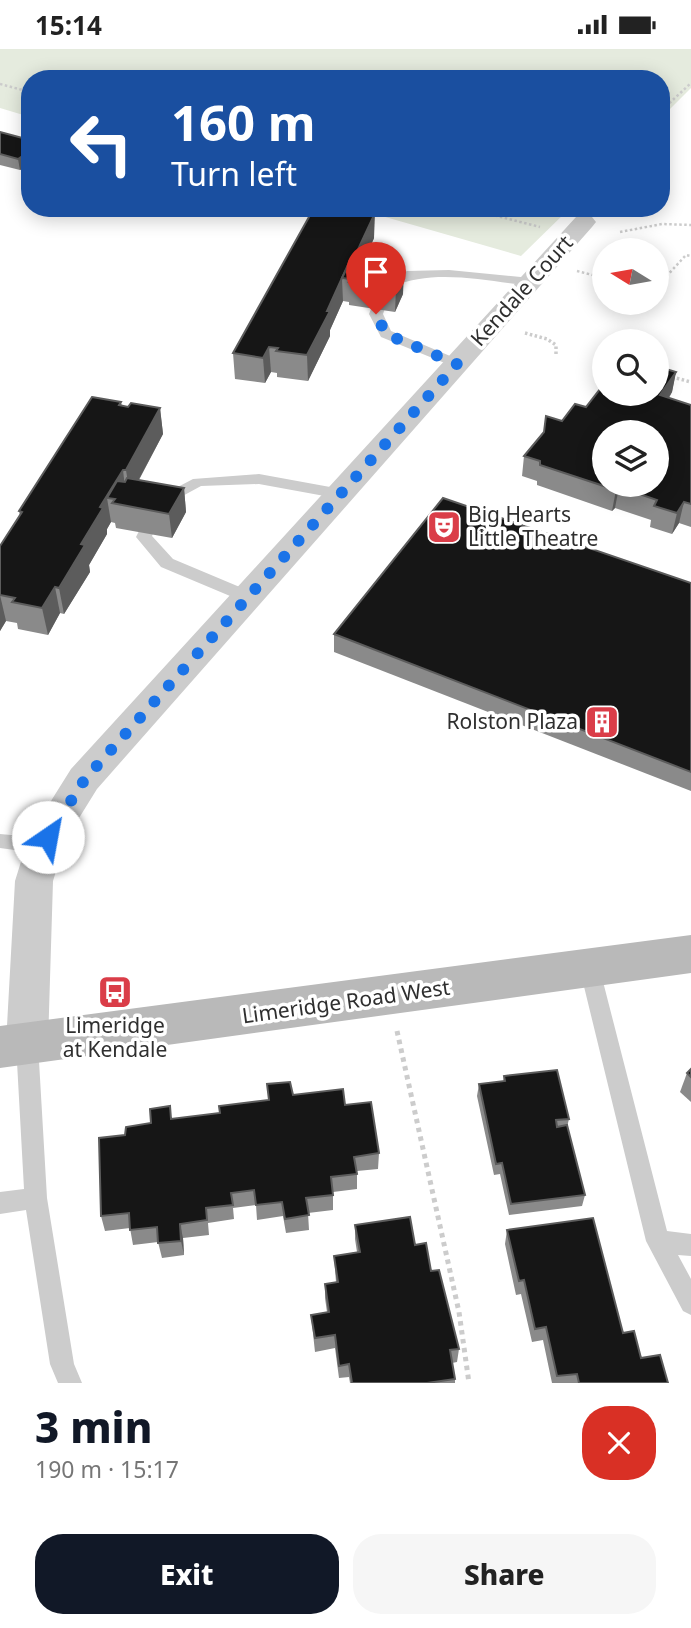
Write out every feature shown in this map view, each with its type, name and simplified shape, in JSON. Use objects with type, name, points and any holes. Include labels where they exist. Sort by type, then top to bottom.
[{"type":"street","name":"Kendale Court","points":[[13,1046],[34,881],[44,846],[85,779],[584,222]]},
{"type":"street","name":"Limeridge Road West","points":[[13,1046],[691,954]]},
{"type":"lane","points":[[457,364],[386,334],[376,314],[386,285],[407,275],[449,274],[531,282]]},
{"type":"lane","points":[[248,597],[167,563],[144,537],[160,502],[198,482],[260,479],[341,494]]},
{"type":"lane","points":[[0,841],[44,846]]},
{"type":"lane","points":[[589,966],[658,1241],[691,1303]]},
{"type":"lane","points":[[13,1046],[62,1364],[71,1383]]},
{"type":"lane","points":[[0,1203],[36,1198]]},
{"type":"lane","points":[[658,1241],[691,1245]]},
{"type":"path","points":[[0,83],[21,89]]},
{"type":"path","points":[[670,103],[691,83]]},
{"type":"path","points":[[502,217],[545,228]]},
{"type":"path","points":[[620,232],[632,232],[662,224],[691,225]]},
{"type":"path","points":[[669,273],[685,255],[691,256]]},
{"type":"path","points":[[566,268],[592,275]]},
{"type":"path","points":[[515,334],[524,333],[547,339],[556,345],[556,354]]},
{"type":"path","points":[[669,375],[691,382]]},
{"type":"path","points":[[390,996],[459,1312],[469,1383]]},
{"type":"shaded area","points":[[0,49],[691,49],[691,88],[670,109],[670,70],[21,70],[21,114],[0,108]]},
{"type":"shaded area","points":[[385,217],[561,217],[521,256]]},
{"type":"building","points":[[0,132],[21,138],[21,157],[18,159],[0,154]]},
{"type":"building","points":[[309,217],[373,217],[354,258],[351,258],[327,311],[330,311],[307,355],[276,351],[278,348],[269,347],[263,358],[233,353]]},
{"type":"building","points":[[357,264],[404,271],[396,288],[349,282],[351,279],[342,278],[348,266],[355,267]]},
{"type":"building","points":[[669,370],[676,372],[669,382]]},
{"type":"building","points":[[92,397],[121,402],[119,405],[128,407],[131,403],[160,408],[126,470],[123,470],[100,507],[103,508],[81,544],[85,545],[59,588],[55,587],[42,608],[12,602],[15,598],[0,595],[0,546],[22,512],[19,511]]},
{"type":"building","points":[[669,398],[691,405],[691,504],[684,502],[677,513],[654,506],[657,500],[648,497],[669,497],[669,420],[592,420],[592,482],[540,465],[540,461],[524,456],[544,432],[546,416],[562,421],[575,404],[586,407],[592,399],[592,406],[669,406]]},
{"type":"building","points":[[127,478],[184,488],[169,514],[112,503],[115,499],[107,498],[117,481],[125,482]]},
{"type":"building","name":"Rolston Plaza","points":[[443,498],[691,583],[691,772],[334,634]]},
{"type":"building","points":[[557,1070],[569,1119],[556,1120],[557,1127],[567,1125],[585,1195],[511,1204],[502,1163],[496,1164],[479,1084],[505,1081],[504,1076]]},
{"type":"building","points":[[290,1082],[293,1095],[343,1089],[345,1105],[371,1102],[379,1153],[354,1157],[357,1174],[331,1177],[333,1195],[306,1198],[309,1215],[285,1219],[282,1202],[256,1205],[254,1190],[231,1193],[233,1205],[206,1208],[207,1220],[180,1224],[181,1241],[158,1243],[157,1227],[130,1230],[129,1213],[101,1216],[99,1138],[125,1135],[126,1127],[151,1123],[150,1109],[170,1106],[171,1119],[220,1113],[219,1106],[269,1100],[267,1084]]},
{"type":"building","points":[[410,1217],[415,1245],[426,1243],[431,1271],[439,1270],[459,1349],[450,1350],[455,1379],[427,1383],[352,1383],[349,1364],[339,1366],[335,1335],[315,1338],[311,1315],[329,1312],[325,1284],[338,1282],[334,1256],[360,1252],[355,1225]]},
{"type":"building","points":[[593,1218],[623,1333],[634,1331],[641,1358],[660,1355],[668,1383],[579,1383],[577,1374],[557,1376],[546,1327],[535,1329],[524,1280],[519,1281],[507,1230]]},
{"type":"place","name":"Big Hearts Little Theatre","points":[[444,527]]},
{"type":"place","name":"Rolston Plaza","points":[[602,722]]},
{"type":"place","name":"Limeridge at Kendale","points":[[115,992]]},
{"type":"route","points":[[48,837],[85,779],[457,364],[409,346],[386,334],[376,314]]}]
